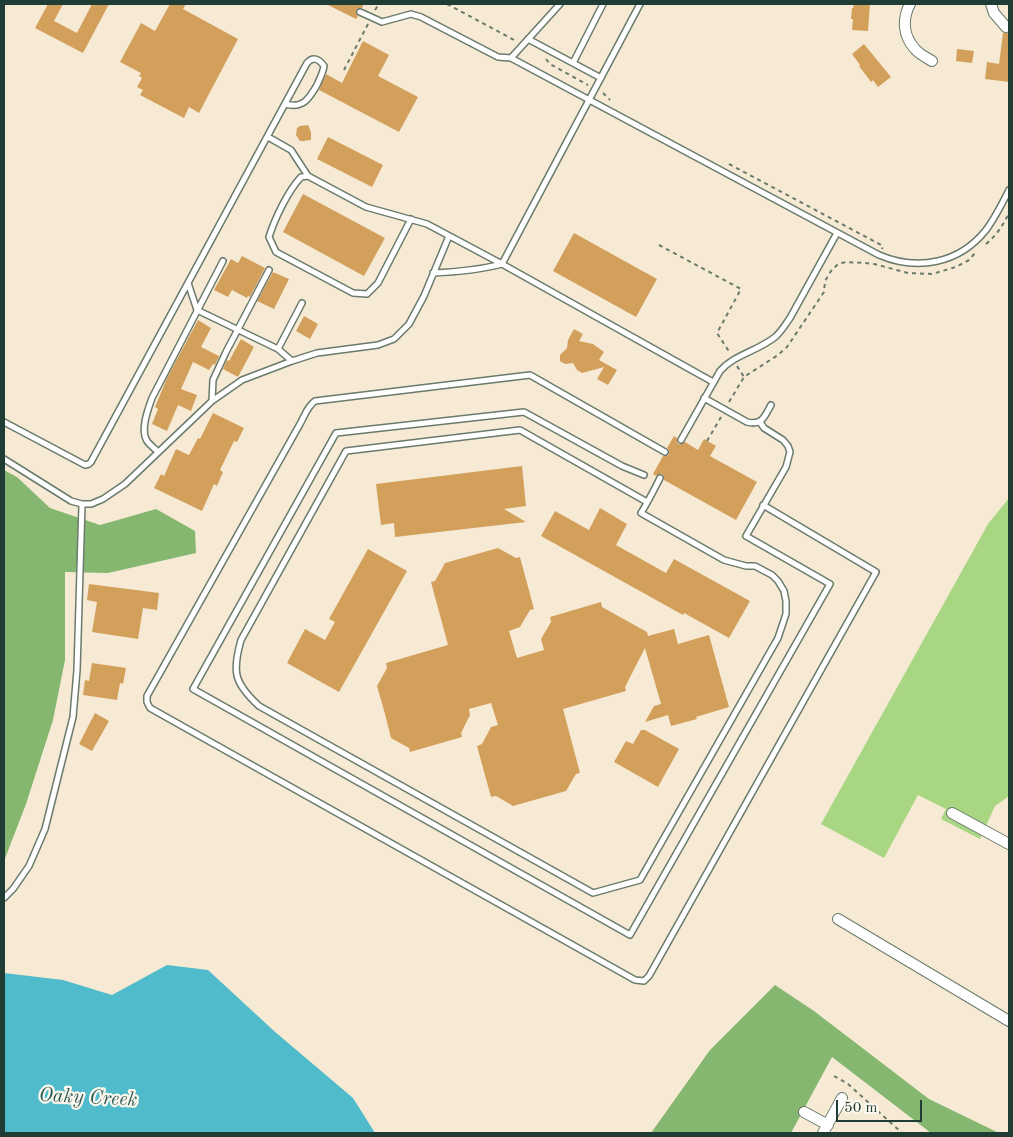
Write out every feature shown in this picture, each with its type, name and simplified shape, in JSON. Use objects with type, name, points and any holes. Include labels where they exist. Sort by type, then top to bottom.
[{"type":"street","points":[[910,4],[904,20],[905,34],[916,50],[932,61]]},
{"type":"street","points":[[991,4],[994,13],[1006,27]]},
{"type":"street","points":[[952,813],[1009,844]]},
{"type":"street","points":[[838,919],[1009,1021]]},
{"type":"street","points":[[804,1112],[826,1129],[842,1098]]},
{"type":"lane","points":[[511,58],[560,4]]},
{"type":"lane","points":[[573,63],[603,4]]},
{"type":"lane","points":[[433,273],[460,272],[502,264],[640,4]]},
{"type":"lane","points":[[360,12],[382,22],[411,14],[421,17],[498,57],[511,58],[837,233],[879,255],[898,262],[919,264],[940,261],[971,246],[987,229],[1009,190]]},
{"type":"lane","points":[[528,39],[601,78]]},
{"type":"lane","points":[[4,422],[85,465],[92,462],[307,63],[310,60],[316,59],[321,61],[324,66],[323,72],[311,96],[306,101],[297,105],[285,104]]},
{"type":"lane","points":[[268,137],[292,150],[308,176],[366,206],[427,224],[714,382]]},
{"type":"lane","points":[[308,176],[301,177],[295,183],[273,224],[269,237],[276,252],[353,293],[367,294],[378,284],[411,220]]},
{"type":"lane","points":[[681,440],[720,370],[733,360],[768,342],[782,329],[837,233]]},
{"type":"lane","points":[[4,459],[70,501],[91,504],[103,499],[125,484],[212,401],[242,380],[317,353],[378,345],[394,338],[409,324],[424,296],[449,236]]},
{"type":"lane","points":[[158,452],[144,434],[146,415],[152,398],[223,261]]},
{"type":"lane","points":[[212,401],[214,380],[226,352],[269,270]]},
{"type":"lane","points":[[188,283],[198,310],[278,349],[292,361]]},
{"type":"lane","points":[[278,349],[302,303]]},
{"type":"lane","points":[[665,452],[530,375],[315,401],[307,409],[147,696],[147,702],[150,708],[635,980],[644,981],[649,976],[876,572],[763,505]]},
{"type":"lane","points":[[704,398],[755,424],[763,419],[771,405]]},
{"type":"lane","points":[[644,475],[622,466],[524,412],[336,433],[193,689],[630,935],[830,584],[746,536],[786,467],[790,452],[783,440],[764,428],[760,422]]},
{"type":"lane","points":[[647,502],[520,430],[346,451],[241,640],[236,663],[241,687],[249,698],[259,706],[594,893],[640,880],[778,638],[786,614],[784,591],[772,575],[755,566],[724,560],[641,513],[647,502],[660,478]]},
{"type":"lane","points":[[4,898],[13,889],[29,866],[45,829],[74,717],[82,504]]},
{"type":"path","points":[[344,70],[379,4]]},
{"type":"path","points":[[447,4],[523,45]]},
{"type":"path","points":[[545,58],[550,64],[604,93],[609,100]]},
{"type":"path","points":[[729,164],[883,246],[874,264]]},
{"type":"path","points":[[985,244],[999,231],[1009,213]]},
{"type":"path","points":[[659,245],[741,289],[717,333],[744,377]]},
{"type":"path","points":[[708,441],[744,377],[787,347],[824,292],[825,281],[833,267],[846,262],[874,264],[908,273],[932,274],[948,270],[964,262],[979,249]]},
{"type":"path","points":[[834,1076],[848,1084],[902,1133]]},
{"type":"green space","points":[[4,470],[17,477],[50,508],[100,525],[156,509],[195,531],[196,553],[108,573],[65,572],[65,660],[53,720],[26,804],[4,861]]},
{"type":"green space","points":[[1009,498],[1009,796],[995,806],[980,839],[941,819],[946,809],[918,795],[884,858],[821,824],[988,524]]},
{"type":"green space","points":[[775,985],[814,1011],[929,1099],[999,1133],[931,1133],[832,1057],[791,1133],[651,1133],[710,1050]]},
{"type":"water","name":"Oaky Creek","points":[[167,965],[208,970],[274,1031],[353,1098],[375,1133],[4,1133],[4,973],[63,980],[112,995]]},
{"type":"building","points":[[48,4],[63,4],[54,21],[77,33],[92,4],[109,4],[83,53],[35,28]]},
{"type":"building","points":[[170,4],[186,4],[183,9],[238,39],[199,113],[189,107],[184,118],[140,95],[143,90],[137,87],[142,78],[139,76],[141,73],[120,62],[141,23],[155,31]]},
{"type":"building","points":[[326,4],[364,4],[362,8],[356,10],[358,16],[356,19]]},
{"type":"building","points":[[854,4],[870,4],[868,31],[852,30],[853,19],[851,19]]},
{"type":"building","points":[[1003,33],[1009,33],[1009,82],[985,79],[987,62],[999,64]]},
{"type":"building","points":[[363,41],[389,55],[378,76],[418,97],[399,132],[319,90],[326,74],[342,83]]},
{"type":"building","points":[[864,44],[891,77],[878,87],[873,80],[871,82],[852,54]]},
{"type":"building","points":[[957,49],[974,51],[972,63],[956,61]]},
{"type":"building","points":[[308,125],[311,132],[311,140],[300,141],[296,135],[297,128]]},
{"type":"building","points":[[328,137],[383,165],[372,187],[317,159]]},
{"type":"building","points":[[303,194],[385,238],[364,276],[283,232]]},
{"type":"building","points":[[574,233],[657,279],[636,317],[553,271]]},
{"type":"building","points":[[242,256],[265,268],[250,297],[248,296],[247,298],[232,290],[228,297],[214,290],[231,259],[238,263]]},
{"type":"building","points":[[273,272],[289,279],[274,309],[257,301]]},
{"type":"building","points":[[304,316],[318,324],[310,339],[296,331]]},
{"type":"building","points":[[198,320],[211,328],[201,347],[219,356],[215,365],[213,364],[209,370],[193,362],[181,389],[197,395],[191,411],[178,405],[167,431],[152,424],[158,409],[155,407],[167,378]]},
{"type":"building","points":[[574,329],[583,334],[579,341],[593,344],[604,352],[599,360],[617,370],[608,385],[597,379],[604,367],[582,373],[577,370],[573,363],[565,364],[560,361],[560,355],[567,348],[568,340]]},
{"type":"building","points":[[241,339],[254,347],[238,377],[223,369]]},
{"type":"building","points":[[213,413],[244,428],[237,442],[234,441],[220,470],[223,472],[217,486],[214,484],[202,511],[154,488],[161,474],[164,476],[176,449],[189,455],[198,438],[200,439]]},
{"type":"building","points":[[674,436],[677,438],[678,444],[685,442],[698,450],[704,439],[716,446],[710,456],[757,482],[736,520],[664,480],[662,474],[656,476],[653,474],[663,456],[669,454],[667,448]]},
{"type":"building","points":[[522,466],[526,506],[504,509],[526,522],[395,537],[394,523],[381,525],[376,484]]},
{"type":"building","points":[[600,508],[627,524],[616,545],[666,573],[674,559],[750,601],[729,638],[684,613],[683,615],[541,536],[555,511],[589,530]]},
{"type":"building","points":[[498,548],[516,558],[520,557],[534,609],[530,610],[520,627],[509,631],[517,658],[544,650],[541,639],[551,622],[550,617],[601,602],[602,607],[647,632],[648,636],[674,629],[678,644],[709,635],[729,707],[671,726],[668,715],[645,722],[654,706],[661,704],[645,648],[625,687],[626,691],[563,709],[580,773],[576,774],[566,791],[513,806],[496,796],[491,797],[477,746],[482,744],[491,727],[498,725],[491,703],[469,709],[470,715],[461,733],[462,737],[410,752],[409,748],[391,738],[377,686],[387,668],[386,663],[448,645],[431,582],[435,581],[445,563]]},
{"type":"building","points":[[368,549],[407,571],[339,692],[287,663],[305,629],[325,640],[335,622],[329,619]]},
{"type":"building","points":[[89,584],[159,593],[157,610],[143,608],[138,639],[92,632],[97,602],[87,600]]},
{"type":"building","points":[[92,663],[126,668],[123,684],[120,683],[117,700],[83,695],[85,680],[89,681]]},
{"type":"building","points":[[95,713],[109,721],[92,751],[79,744]]},
{"type":"building","points":[[641,730],[645,730],[679,749],[658,787],[614,762],[626,741],[633,744]]}]
